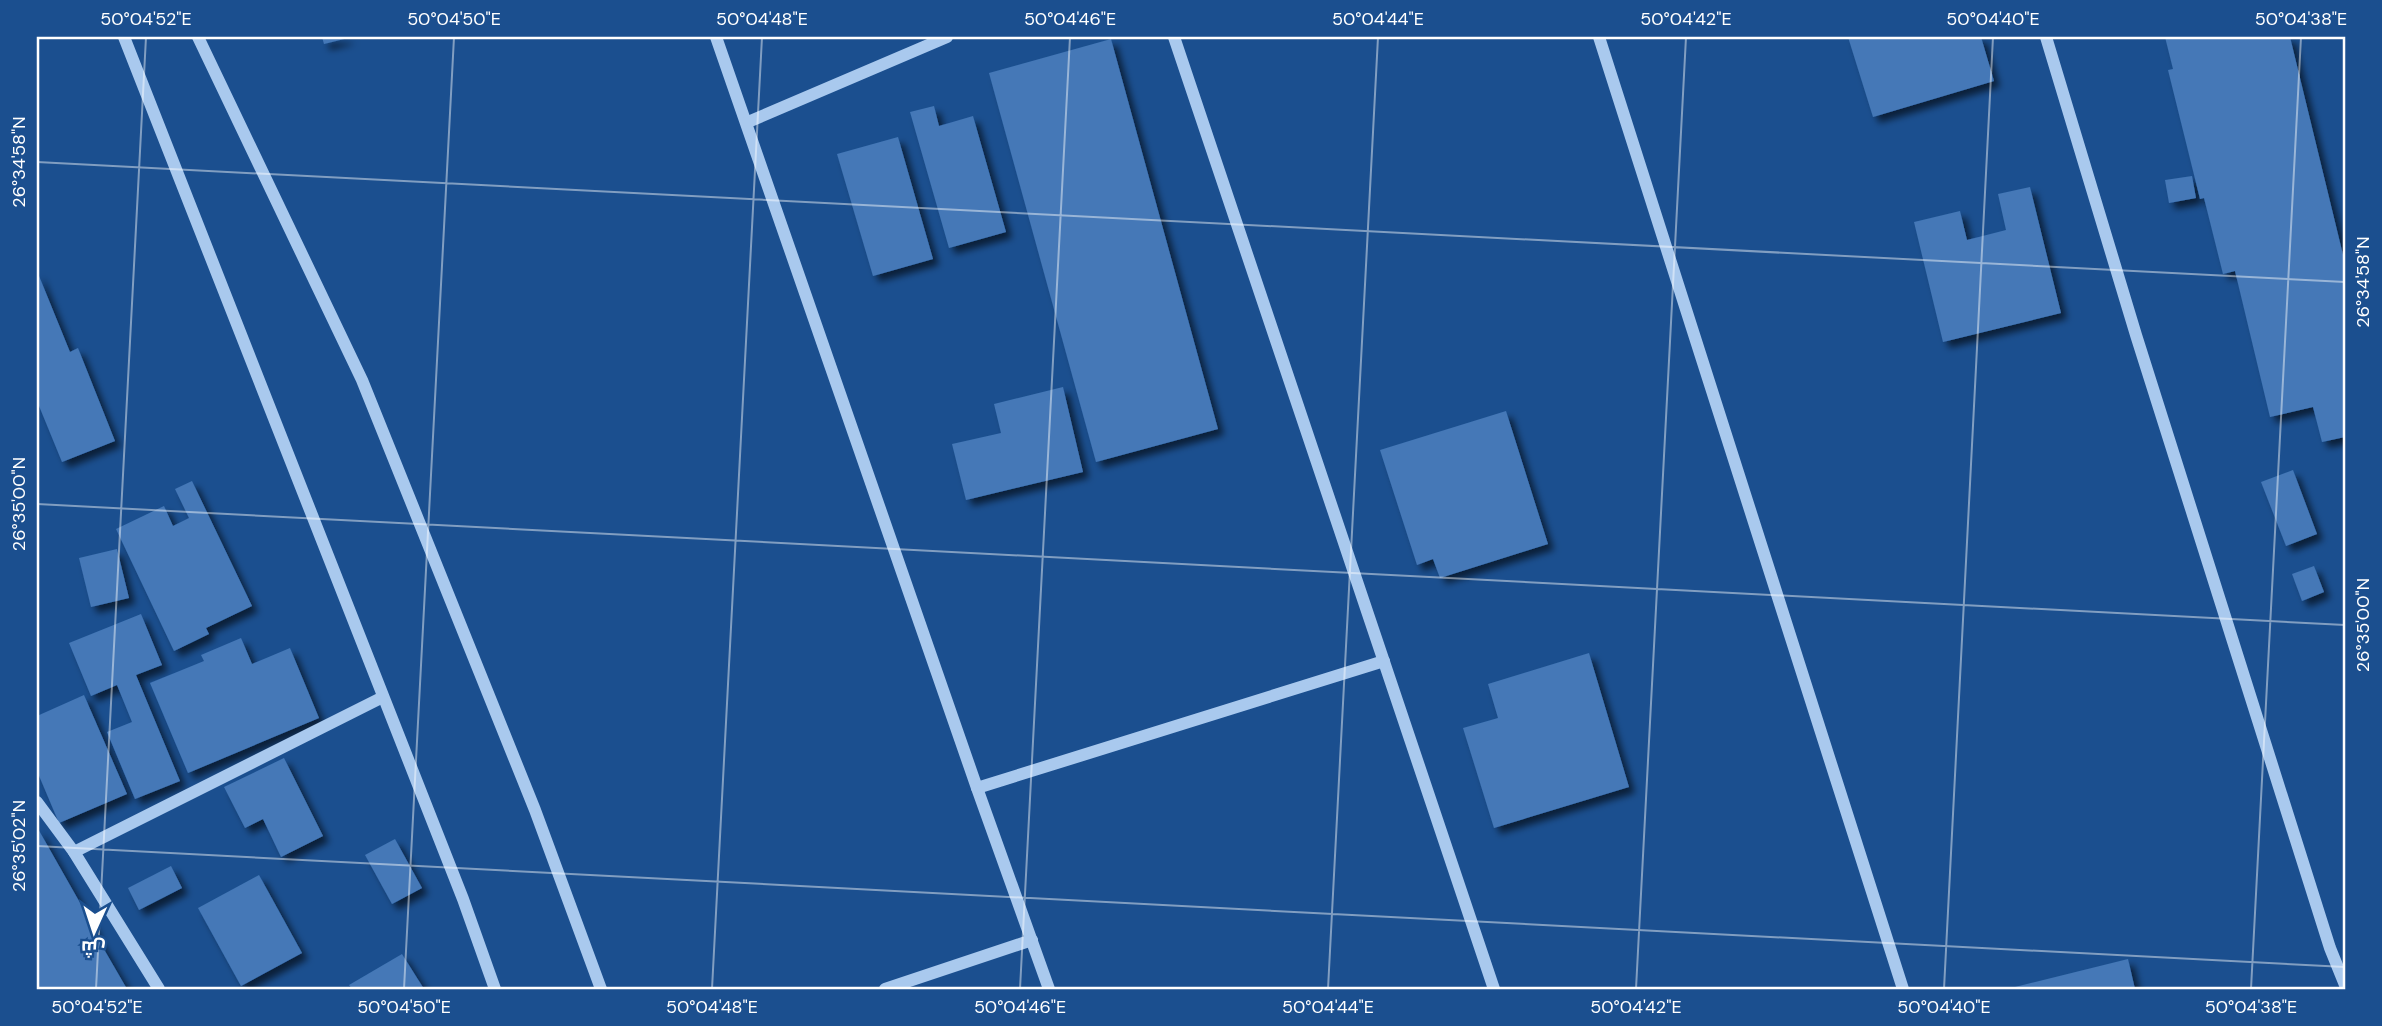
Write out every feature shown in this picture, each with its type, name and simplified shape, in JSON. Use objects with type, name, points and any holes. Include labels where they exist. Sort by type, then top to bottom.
[{"type":"street","points":[[124,37],[463,899],[495,989]]},
{"type":"street","points":[[198,37],[362,380],[535,810],[601,989]]},
{"type":"street","points":[[716,37],[748,122],[976,788],[1049,989]]},
{"type":"street","points":[[748,122],[947,37]]},
{"type":"street","points":[[1174,37],[1494,989]]},
{"type":"street","points":[[1599,37],[1903,989]]},
{"type":"street","points":[[2046,37],[2330,948],[2345,985]]},
{"type":"street","points":[[976,788],[1384,661]]},
{"type":"street","points":[[74,852],[383,698]]},
{"type":"street","points":[[37,802],[74,852],[159,989]]},
{"type":"street","points":[[885,989],[1032,940]]},
{"type":"building","points":[[322,37],[347,37],[348,38],[324,44]]},
{"type":"building","points":[[1848,37],[1981,37],[1994,81],[1873,117]]},
{"type":"building","points":[[2165,37],[2290,37],[2345,263],[2345,437],[2322,442],[2313,407],[2270,417],[2235,271],[2223,274],[2204,198],[2200,199],[2168,70],[2173,69]]},
{"type":"building","points":[[1111,39],[1218,429],[1096,462],[989,73]]},
{"type":"building","points":[[934,106],[939,126],[973,116],[1006,232],[949,248],[910,112]]},
{"type":"building","points":[[898,137],[933,259],[873,276],[837,154]]},
{"type":"building","points":[[2192,176],[2196,198],[2169,203],[2165,180]]},
{"type":"building","points":[[2030,187],[2061,313],[1943,342],[1914,222],[1960,211],[1967,240],[2006,230],[1998,194]]},
{"type":"building","points":[[37,271],[70,352],[78,348],[115,441],[62,462],[37,401]]},
{"type":"building","points":[[1063,387],[1083,472],[966,500],[952,444],[1001,433],[994,404]]},
{"type":"building","points":[[1506,411],[1548,544],[1440,578],[1433,559],[1417,565],[1380,450]]},
{"type":"building","points":[[2293,470],[2317,534],[2286,546],[2261,482]]},
{"type":"building","points":[[192,481],[252,606],[206,628],[209,634],[174,651],[116,529],[164,506],[173,526],[189,518],[175,489]]},
{"type":"building","points":[[117,549],[129,598],[91,607],[79,558]]},
{"type":"building","points":[[2314,566],[2324,592],[2302,601],[2292,574]]},
{"type":"building","points":[[141,614],[162,665],[136,675],[180,781],[135,799],[107,732],[132,722],[117,685],[91,696],[69,643]]},
{"type":"building","points":[[241,638],[252,664],[290,648],[319,718],[188,773],[150,683],[204,661],[201,655]]},
{"type":"building","points":[[1589,653],[1629,787],[1494,828],[1463,728],[1498,718],[1488,684]]},
{"type":"building","points":[[84,695],[127,794],[59,823],[37,771],[37,716]]},
{"type":"building","points":[[284,758],[323,836],[281,857],[263,819],[245,828],[224,787]]},
{"type":"building","points":[[37,827],[96,931],[94,932],[127,989],[37,989]]},
{"type":"building","points":[[395,839],[422,888],[392,904],[365,855]]},
{"type":"building","points":[[171,866],[182,888],[139,910],[128,888]]},
{"type":"building","points":[[259,875],[302,953],[241,986],[198,908]]},
{"type":"building","points":[[402,954],[424,989],[352,989],[349,985]]},
{"type":"building","points":[[2128,959],[2135,989],[2011,989],[2011,988]]}]
